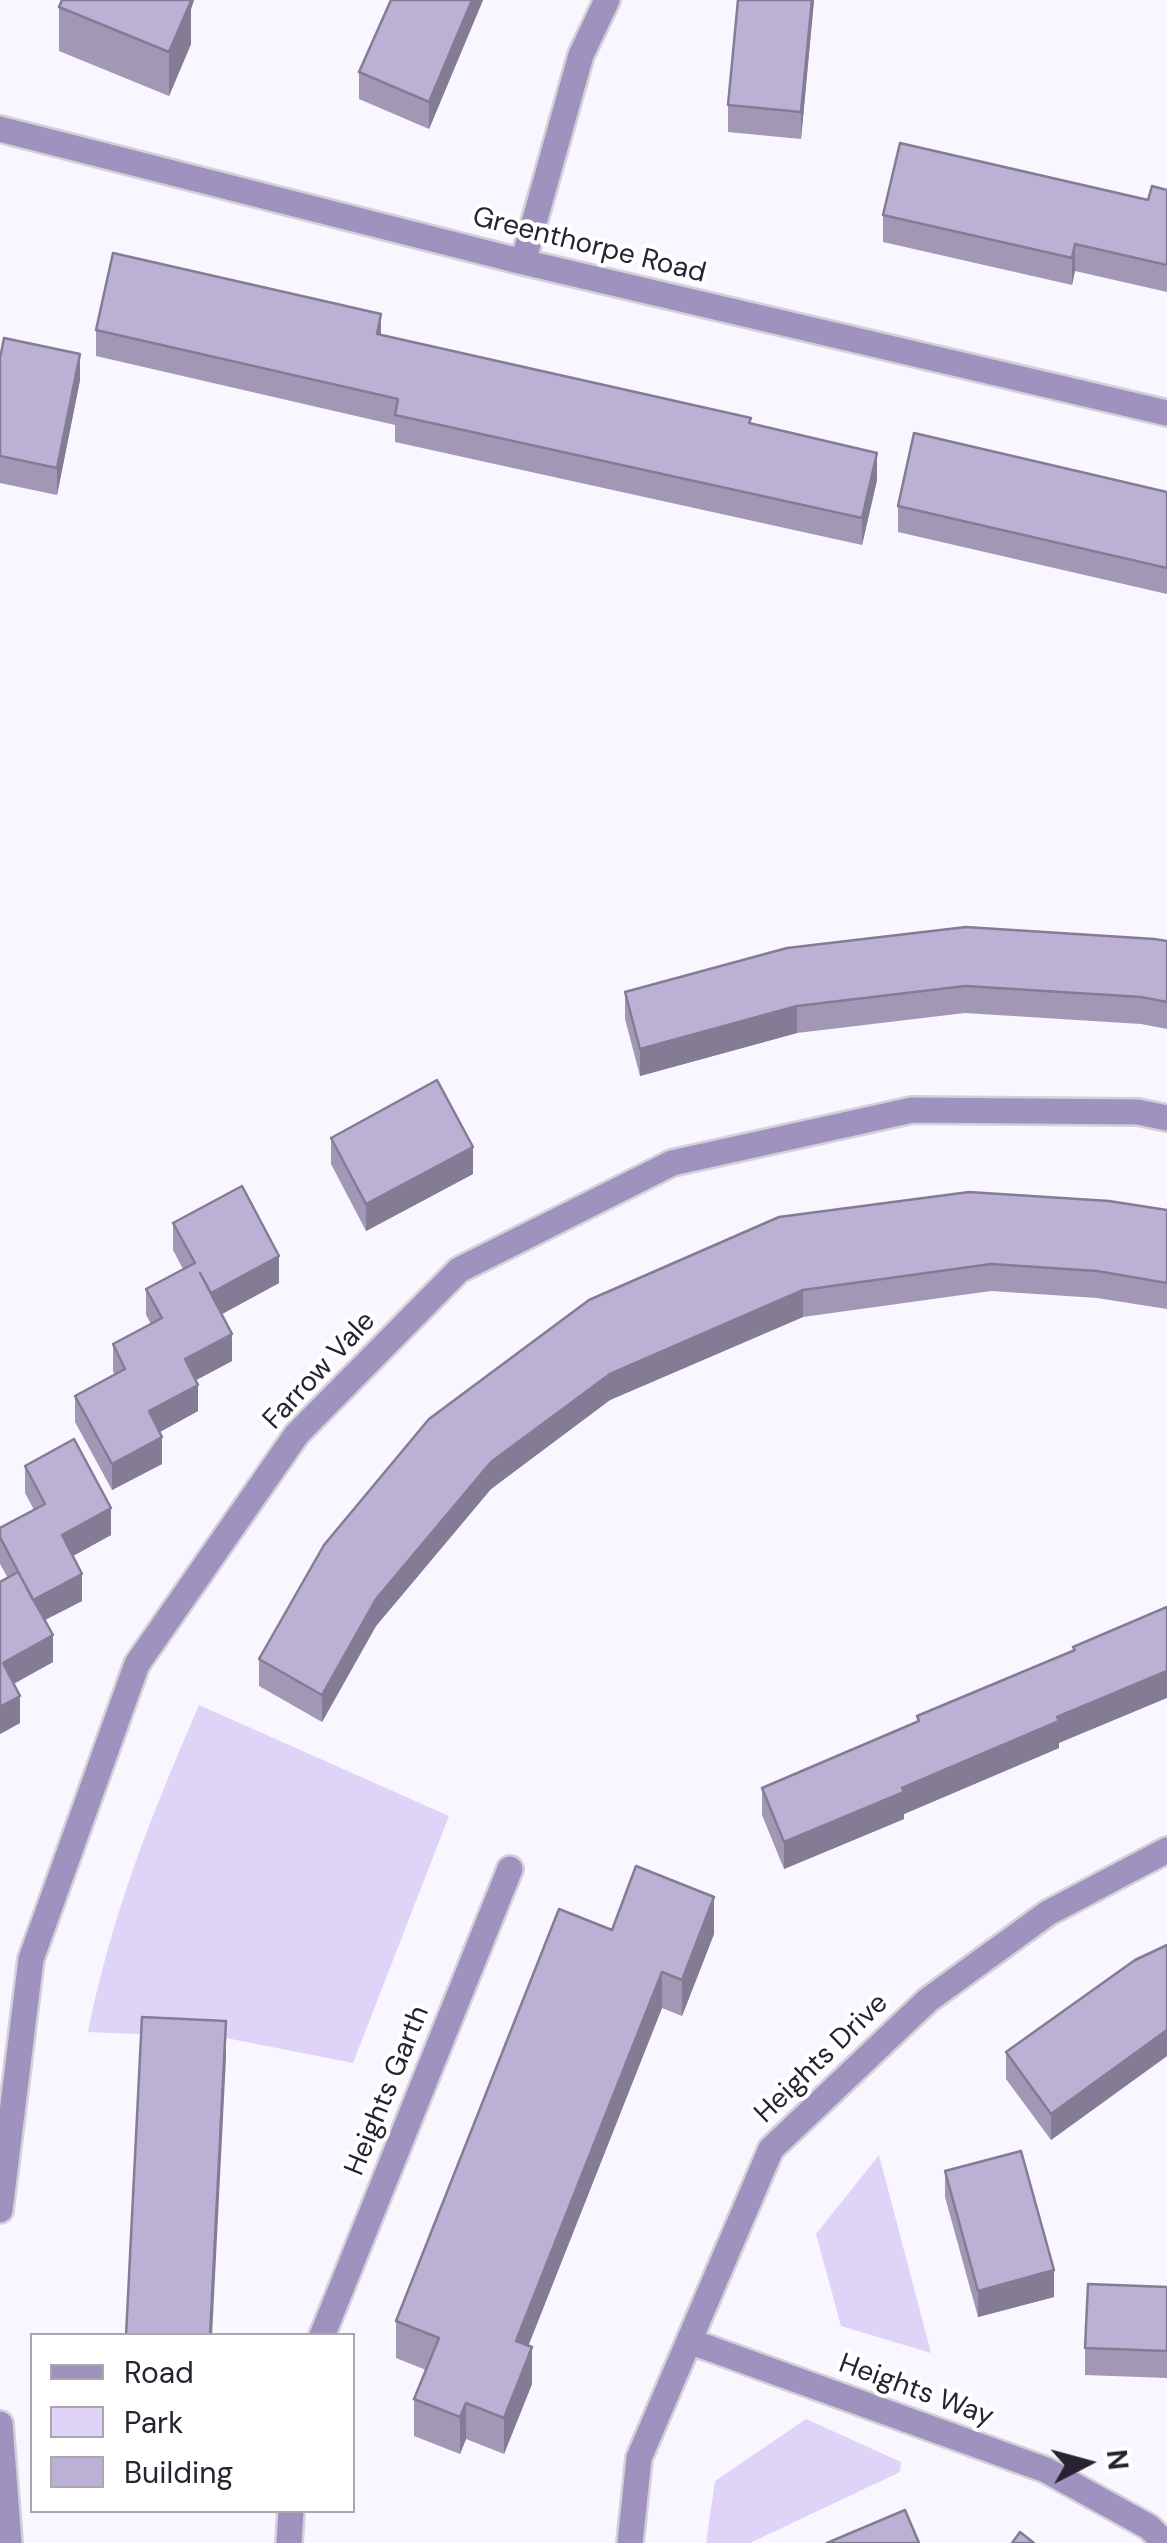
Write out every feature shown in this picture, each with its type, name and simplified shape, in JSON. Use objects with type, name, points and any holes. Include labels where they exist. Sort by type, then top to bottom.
[{"type":"street","points":[[523,262],[581,55],[607,0]]},
{"type":"street","name":"Greenthorpe Road","points":[[0,129],[523,262],[1167,413]]},
{"type":"street","name":"Farrow Vale","points":[[0,2210],[31,1958],[138,1664],[297,1434],[459,1270],[672,1163],[912,1110],[1138,1112],[1167,1118]]},
{"type":"street","name":"Heights Drive","points":[[630,2543],[639,2458],[771,2149],[928,2000],[1048,1913],[1167,1850]]},
{"type":"street","name":"Heights Garth","points":[[323,2333],[510,1868]]},
{"type":"street","name":"Heights Way","points":[[689,2341],[1046,2470],[1149,2527],[1165,2543]]},
{"type":"street","points":[[0,2424],[9,2543]]},
{"type":"street","points":[[289,2543],[291,2513]]},
{"type":"green space","points":[[199,1705],[449,1816],[353,2063],[226,2038],[88,2032],[134,1866]]},
{"type":"green space","points":[[879,2155],[931,2353],[841,2326],[816,2234]]},
{"type":"green space","points":[[806,2419],[901,2462],[900,2472],[750,2543],[706,2543],[715,2481]]},
{"type":"building","points":[[62,0],[191,1],[169,52],[59,7]]},
{"type":"building","points":[[391,0],[472,0],[429,102],[359,72]]},
{"type":"building","points":[[738,0],[812,0],[801,112],[728,105]]},
{"type":"building","points":[[900,143],[1148,200],[1152,186],[1167,190],[1167,265],[1075,244],[1072,258],[883,215]]},
{"type":"building","points":[[113,253],[381,314],[377,334],[751,418],[749,423],[877,453],[862,518],[395,415],[398,399],[96,330]]},
{"type":"building","points":[[4,338],[80,354],[57,468],[0,456],[0,358]]},
{"type":"building","points":[[914,433],[1167,492],[1167,568],[898,506]]},
{"type":"building","points":[[966,927],[1167,941],[1167,1002],[965,986],[797,1006],[640,1049],[625,992],[787,948]]},
{"type":"building","points":[[437,1080],[473,1147],[366,1204],[331,1138]]},
{"type":"building","points":[[242,1186],[279,1256],[211,1293],[200,1273],[232,1334],[185,1359],[198,1385],[149,1411],[162,1437],[112,1464],[75,1396],[125,1369],[113,1344],[162,1318],[146,1289],[195,1263],[173,1223]]},
{"type":"building","points":[[969,1192],[1109,1201],[1167,1210],[1167,1283],[1097,1271],[991,1264],[803,1290],[610,1374],[491,1462],[376,1599],[322,1695],[259,1659],[324,1545],[429,1419],[589,1300],[779,1217]]},
{"type":"building","points":[[74,1439],[111,1508],[62,1535],[82,1574],[33,1600],[0,1537],[0,1528],[45,1504],[25,1466]]},
{"type":"building","points":[[18,1572],[53,1635],[3,1663],[20,1696],[0,1707],[0,1582]]},
{"type":"building","points":[[1167,1607],[1167,1671],[902,1788],[904,1792],[784,1842],[762,1788]]},
{"type":"building","points":[[636,1866],[714,1897],[682,1980],[662,1972],[516,2341],[532,2347],[504,2418],[466,2403],[460,2417],[414,2399],[439,2338],[396,2321],[559,1909],[612,1930]]},
{"type":"building","points":[[1167,1945],[1167,2030],[1051,2114],[1006,2052],[1135,1960]]},
{"type":"building","points":[[142,2017],[226,2021],[210,2333],[126,2333]]},
{"type":"building","points":[[1021,2151],[1054,2270],[978,2291],[945,2171]]},
{"type":"building","points":[[1088,2284],[1167,2287],[1167,2351],[1085,2348]]},
{"type":"building","points":[[905,2510],[919,2543],[827,2543]]},
{"type":"building","points":[[1020,2532],[1034,2543],[1012,2543]]}]
